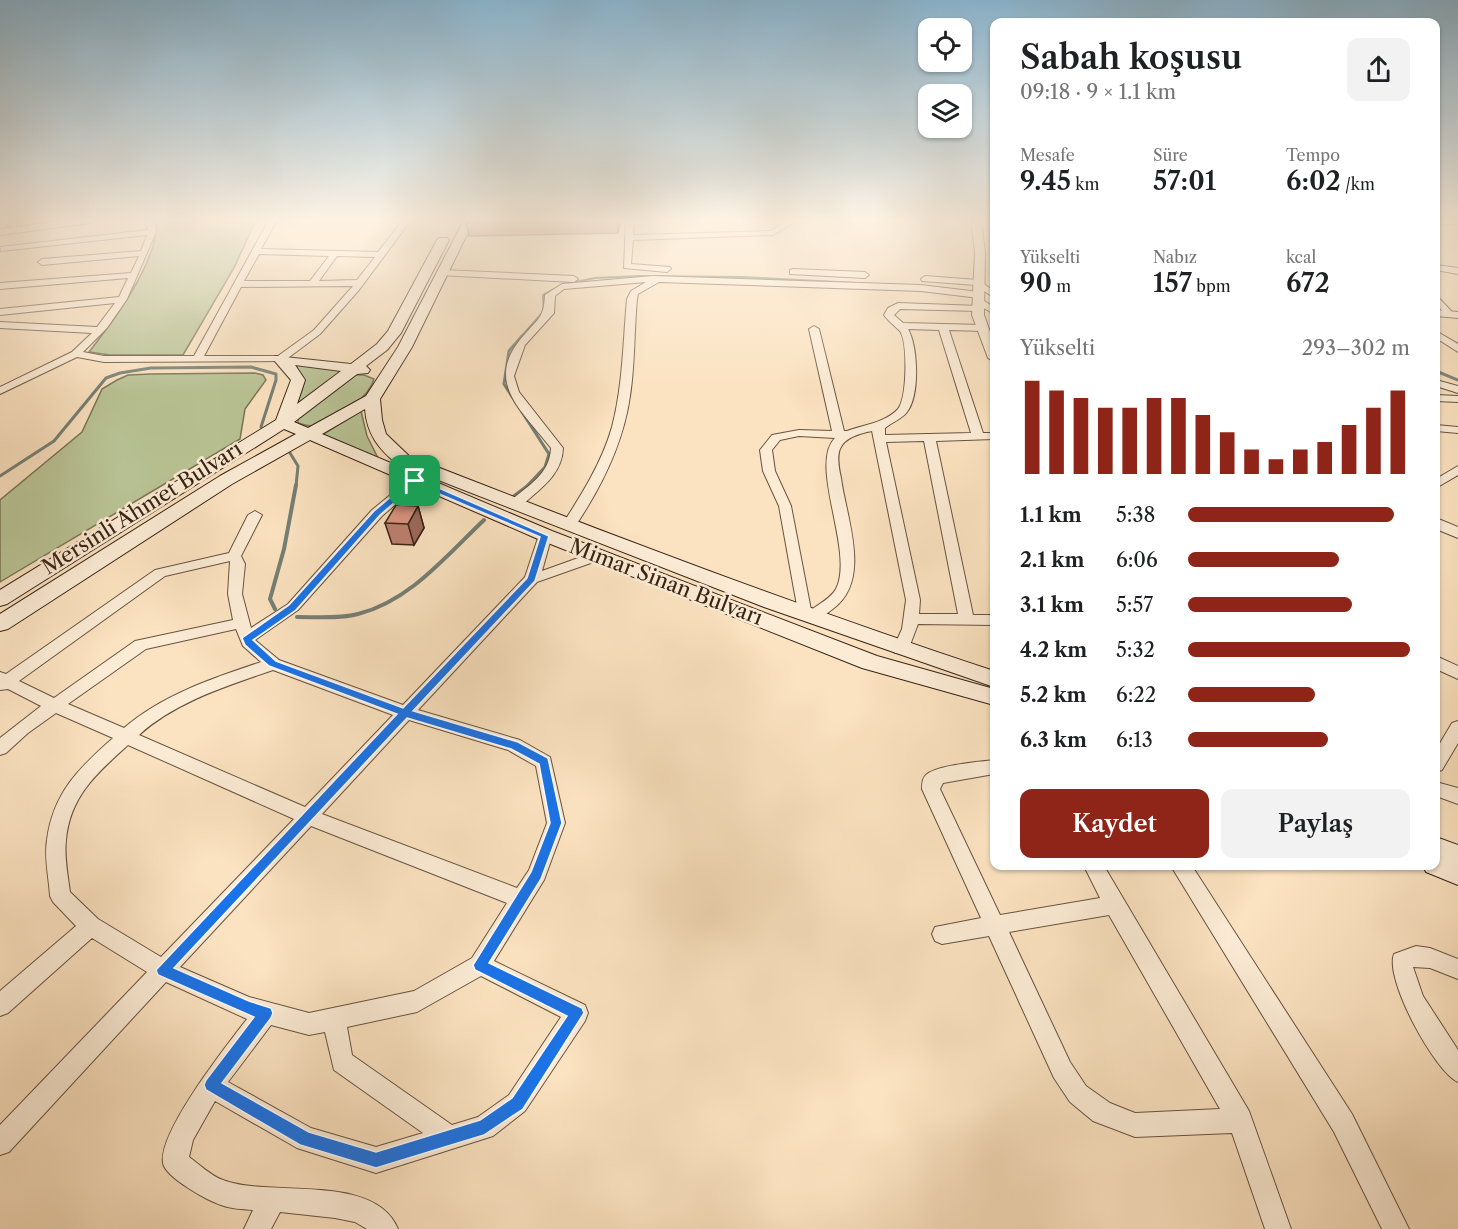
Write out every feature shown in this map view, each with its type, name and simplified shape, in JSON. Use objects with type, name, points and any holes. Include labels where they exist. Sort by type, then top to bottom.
[{"type":"main road","points":[[283,423],[382,347],[394,333],[424,277]]},
{"type":"main road","points":[[310,434],[372,399],[415,329],[440,277]]},
{"type":"main road","points":[[280,359],[389,373]]},
{"type":"main road","points":[[280,359],[298,380],[283,423]]},
{"type":"main road","name":"Mimar Sinan Bulvarı","points":[[372,399],[373,420],[381,443],[403,460],[569,525],[901,649],[990,678]]},
{"type":"main road","name":"Mimar Sinan Bulvarı","points":[[283,423],[544,536],[600,555],[870,662],[990,696]]},
{"type":"main road","name":"Mersinli Ahmet Bulvarı","points":[[0,599],[283,423]]},
{"type":"main road","name":"Mersinli Ahmet Bulvarı","points":[[0,624],[226,480],[310,434]]},
{"type":"main road","points":[[1440,850],[1458,857]]},
{"type":"main road","points":[[1440,866],[1458,873]]},
{"type":"street","points":[[20,284],[27,277]]},
{"type":"street","points":[[0,286],[96,277]]},
{"type":"street","points":[[0,391],[76,354],[99,330],[122,299],[132,277]]},
{"type":"street","points":[[197,359],[242,277]]},
{"type":"street","points":[[312,284],[317,277]]},
{"type":"street","points":[[76,354],[104,359],[280,359],[317,332],[365,277]]},
{"type":"street","points":[[533,277],[586,277]]},
{"type":"street","points":[[876,277],[990,284]]},
{"type":"street","points":[[978,277],[978,315],[990,347]]},
{"type":"street","points":[[569,525],[599,477],[621,414],[634,293],[659,279]]},
{"type":"street","points":[[515,504],[550,472],[556,463],[556,448],[514,392],[509,376],[514,355],[549,313],[550,295],[562,287],[659,279],[921,288],[979,301],[990,308]]},
{"type":"street","points":[[978,283],[990,292]]},
{"type":"street","points":[[238,284],[360,284]]},
{"type":"street","points":[[0,312],[122,299]]},
{"type":"street","points":[[880,432],[910,400],[908,340],[904,330],[889,315],[891,310],[898,306],[979,301]]},
{"type":"street","points":[[1440,302],[1454,314]]},
{"type":"street","points":[[0,325],[99,330]]},
{"type":"street","points":[[898,326],[983,328]]},
{"type":"street","points":[[944,327],[978,436]]},
{"type":"street","points":[[814,329],[845,434]]},
{"type":"street","points":[[1440,337],[1456,347]]},
{"type":"street","points":[[1440,384],[1458,390]]},
{"type":"street","points":[[1440,398],[1458,399]]},
{"type":"street","points":[[1440,428],[1458,430]]},
{"type":"street","points":[[880,432],[913,600],[910,629],[901,649]]},
{"type":"street","points":[[845,434],[832,450],[832,468],[843,520],[846,571],[844,587],[836,599],[808,614],[785,506],[769,471],[766,450],[776,437],[800,433],[880,432],[929,437],[990,436]]},
{"type":"street","points":[[929,437],[967,620]]},
{"type":"street","points":[[1440,479],[1458,470]]},
{"type":"street","points":[[0,748],[54,705],[141,645],[165,638],[244,630],[293,607],[377,513],[415,481]]},
{"type":"street","points":[[2,682],[160,573],[234,556],[255,515]]},
{"type":"street","points":[[1440,525],[1458,533]]},
{"type":"street","points":[[532,579],[544,536]]},
{"type":"street","points":[[0,1143],[532,579],[600,555]]},
{"type":"street","points":[[234,556],[238,564],[235,594],[248,642],[273,664],[405,713],[514,746],[544,762],[556,823],[537,874],[480,965],[417,1001],[309,1024],[248,1008],[163,970],[91,926],[60,896],[56,841],[68,797],[96,764],[147,718],[214,684],[273,664]]},
{"type":"street","points":[[911,619],[990,621]]},
{"type":"street","points":[[1440,664],[1458,673]]},
{"type":"street","points":[[2,682],[307,816],[521,899]]},
{"type":"street","points":[[1440,761],[1453,747],[1458,728]]},
{"type":"street","points":[[990,768],[940,776],[932,780],[931,789],[1062,1070],[1078,1094],[1102,1113],[1135,1125],[1240,1120]]},
{"type":"street","points":[[1440,790],[1458,796]]},
{"type":"street","points":[[1096,870],[1114,905],[1240,1120],[1278,1229]]},
{"type":"street","points":[[1183,870],[1343,1123],[1396,1229]]},
{"type":"street","points":[[942,934],[1114,905]]},
{"type":"street","points":[[0,1005],[91,926]]},
{"type":"street","points":[[1458,969],[1426,957],[1410,956],[1402,961],[1402,974],[1413,999],[1458,1070]]},
{"type":"street","points":[[211,1085],[306,1139],[376,1160],[484,1127],[518,1103],[577,1013],[480,965]]},
{"type":"street","points":[[266,1013],[211,1085],[182,1136],[175,1162],[221,1192],[343,1205],[381,1221],[385,1229]]},
{"type":"street","points":[[334,1020],[342,1062],[450,1138]]},
{"type":"street","points":[[257,1229],[273,1199]]},
{"type":"green space","points":[[140,277],[229,277],[183,355],[110,355],[89,352]]},
{"type":"green space","points":[[294,363],[345,369],[296,408],[305,380]]},
{"type":"green space","points":[[255,373],[263,375],[266,380],[245,409],[240,439],[0,582],[0,500],[82,432],[102,389],[128,375]]},
{"type":"green space","points":[[356,375],[374,379],[366,393],[353,406],[329,422],[318,426],[298,423],[298,419]]},
{"type":"green space","points":[[361,411],[367,436],[378,458],[322,435]]},
{"type":"building","points":[[396,505],[418,506],[408,524],[385,523]]},
{"type":"waterway","points":[[521,337],[544,311],[543,295],[561,285],[609,277]]},
{"type":"waterway","points":[[749,277],[856,283]]},
{"type":"waterway","points":[[522,336],[509,351],[504,384],[549,454],[545,467],[527,486]]},
{"type":"waterway","points":[[0,476],[54,441],[106,378],[120,373],[151,368],[251,367],[276,374],[261,427]]},
{"type":"waterway","points":[[1440,373],[1458,380]]},
{"type":"waterway","points":[[290,453],[298,466],[296,486]]},
{"type":"waterway","points":[[275,609],[270,599],[284,549],[296,485]]},
{"type":"waterway","points":[[513,497],[529,485]]},
{"type":"waterway","points":[[297,617],[350,616],[377,608],[411,588],[427,575],[484,520]]},
{"type":"route","points":[[415,481],[377,513],[293,607],[247,638],[248,642],[273,664],[405,713],[514,746],[544,762],[552,792],[556,823],[537,874],[480,965],[577,1013],[518,1103],[484,1127],[376,1160],[306,1139],[211,1085],[266,1013],[248,1008],[163,970],[405,713],[447,668],[532,579],[544,536],[415,481]]}]
